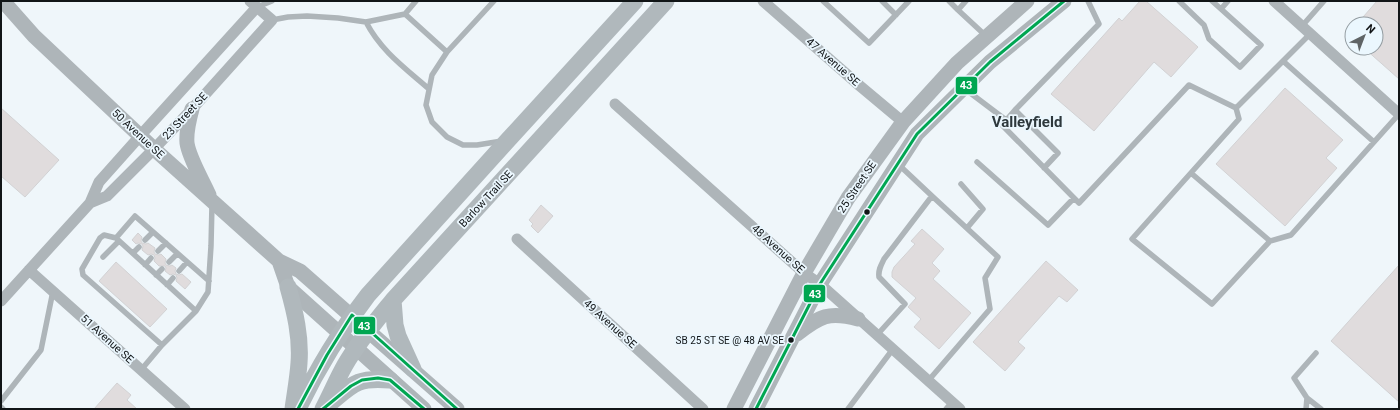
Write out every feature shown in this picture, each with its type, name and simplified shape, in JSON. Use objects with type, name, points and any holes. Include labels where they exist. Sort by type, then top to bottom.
[{"type":"main road","name":"Barlow Trail SE","points":[[298,409],[340,334],[352,315],[372,290],[635,1]]},
{"type":"main road","name":"Barlow Trail SE","points":[[324,409],[345,365],[369,330],[393,300],[614,60],[666,1]]},
{"type":"main road","points":[[288,287],[297,322],[300,350],[300,363],[293,409]]},
{"type":"main road","points":[[393,300],[395,325],[398,336],[414,369]]},
{"type":"main road","points":[[324,409],[351,386],[362,380],[378,378],[390,380]]},
{"type":"street","name":"50 Avenue SE","points":[[3,1],[34,36],[212,202],[279,261],[300,271],[414,369],[457,409]]},
{"type":"street","name":"47 Avenue SE","points":[[764,1],[902,122]]},
{"type":"street","name":"25 Street SE","points":[[734,409],[804,273],[848,198],[902,122],[957,63],[1027,1]]},
{"type":"street","name":"25 Street SE","points":[[758,408],[820,284],[917,134],[990,62],[1064,1]]},
{"type":"street","points":[[1274,1],[1399,114]]},
{"type":"street","name":"23 Street SE","points":[[1,301],[90,203],[100,182],[254,4]]},
{"type":"street","points":[[254,4],[272,20]]},
{"type":"street","name":"23 Street SE","points":[[90,203],[107,196],[154,149],[272,20]]},
{"type":"street","points":[[987,37],[1002,52]]},
{"type":"street","name":"48 Avenue SE","points":[[615,104],[804,273],[820,284],[893,349],[928,381],[953,407]]},
{"type":"street","points":[[192,109],[188,124],[187,143],[212,202]]},
{"type":"street","name":"49 Avenue SE","points":[[517,240],[703,409]]},
{"type":"street","name":"50 Avenue SE","points":[[279,261],[288,287],[424,409]]},
{"type":"street","name":"51 Avenue SE","points":[[29,270],[185,409]]},
{"type":"street","points":[[793,337],[817,319],[827,315],[847,316],[858,319]]},
{"type":"lane","points":[[254,4],[272,1]]},
{"type":"lane","points":[[494,1],[446,52],[432,75],[426,105],[432,122],[447,136],[463,145],[477,145],[508,140]]},
{"type":"lane","points":[[823,1],[869,43],[909,1]]},
{"type":"lane","points":[[882,1],[896,15]]},
{"type":"lane","points":[[949,1],[987,37]]},
{"type":"lane","points":[[958,10],[966,1]]},
{"type":"lane","points":[[1088,1],[1099,24],[1002,125],[1079,203],[1189,85],[1236,108],[1239,119],[1132,239],[1212,304],[1270,241],[1291,235],[1399,114]]},
{"type":"lane","points":[[1179,1],[1204,25],[1209,39],[1240,67],[1261,45],[1212,1]]},
{"type":"lane","points":[[1221,9],[1228,1]]},
{"type":"lane","points":[[1302,26],[1324,1]]},
{"type":"lane","points":[[272,20],[307,16],[366,22],[405,14],[414,2]]},
{"type":"lane","points":[[405,14],[446,52]]},
{"type":"lane","points":[[366,22],[374,36],[386,51],[429,89]]},
{"type":"lane","points":[[1236,108],[1310,34]]},
{"type":"lane","points":[[1283,61],[1374,142]]},
{"type":"lane","points":[[963,88],[1006,120]]},
{"type":"lane","points":[[1015,110],[1058,153],[1044,168]]},
{"type":"lane","points":[[977,162],[1048,225],[1074,198]]},
{"type":"lane","points":[[898,164],[998,257],[985,278],[990,309],[928,381]]},
{"type":"lane","points":[[1191,173],[1270,241]]},
{"type":"lane","points":[[961,184],[983,209],[967,228]]},
{"type":"lane","points":[[877,335],[905,304],[879,277],[880,266],[932,196]]},
{"type":"lane","points":[[141,370],[162,345],[196,311],[208,292],[212,202]]},
{"type":"lane","points":[[102,257],[135,216],[209,281]]},
{"type":"lane","points":[[145,240],[153,232]]},
{"type":"lane","points":[[162,345],[83,275],[82,269],[100,238],[104,235],[117,239],[196,311]]},
{"type":"lane","points":[[158,251],[166,243]]},
{"type":"lane","points":[[133,254],[139,247]]},
{"type":"lane","points":[[169,262],[177,254]]},
{"type":"lane","points":[[145,265],[151,258]]},
{"type":"lane","points":[[179,271],[187,262]]},
{"type":"lane","points":[[156,275],[162,269]]},
{"type":"lane","points":[[167,285],[173,278]]},
{"type":"lane","points":[[1,401],[41,350],[53,291]]},
{"type":"lane","points":[[848,409],[893,349]]},
{"type":"lane","points":[[1316,353],[1294,378],[1307,398],[1321,409]]},
{"type":"lane","points":[[1306,409],[1307,398]]},
{"type":"building","points":[[1140,1],[1146,1],[1198,47],[1171,77],[1154,62],[1094,131],[1051,94],[1119,18],[1122,21]]},
{"type":"building","points":[[1377,1],[1399,1],[1399,79],[1373,56],[1384,56],[1384,16],[1364,16]]},
{"type":"building","points":[[1285,88],[1343,140],[1326,158],[1337,168],[1285,226],[1216,164]]},
{"type":"building","points":[[1,108],[59,160],[25,197],[1,176]]},
{"type":"building","points":[[541,205],[553,216],[538,233],[531,226],[533,224],[529,220]]},
{"type":"building","points":[[922,229],[944,249],[932,263],[940,271],[933,279],[971,313],[939,349],[914,327],[921,319],[908,307],[916,298],[892,277],[894,267],[915,244],[911,241]]},
{"type":"building","points":[[138,233],[142,237],[142,243],[148,243],[155,248],[155,254],[161,254],[166,259],[166,265],[172,265],[176,268],[176,274],[182,274],[191,282],[185,289],[176,281],[176,275],[170,275],[165,271],[165,266],[159,266],[154,261],[154,255],[148,255],[142,250],[142,244],[136,244],[132,240]]},
{"type":"building","points":[[1046,261],[1078,290],[1067,302],[1059,296],[1018,342],[1025,348],[1005,371],[973,342]]},
{"type":"building","points":[[116,262],[167,309],[150,327],[99,281]]},
{"type":"building","points":[[1399,265],[1399,402],[1331,341]]},
{"type":"building","points":[[117,383],[131,395],[127,400],[137,409],[94,409]]},
{"type":"transit line","name":"43","points":[[756,409],[820,284],[917,134],[990,62],[1064,1]]},
{"type":"transit line","name":"43","points":[[298,409],[327,355],[352,315],[457,409]]},
{"type":"transit line","name":"43","points":[[323,409],[351,386],[362,380],[378,378],[390,380],[424,409]]},
{"type":"place","name":"SB 25 ST SE @ 48 AV SE","points":[[791,340]]},
{"type":"district","name":"Valleyfield","points":[[1027,122]]}]
